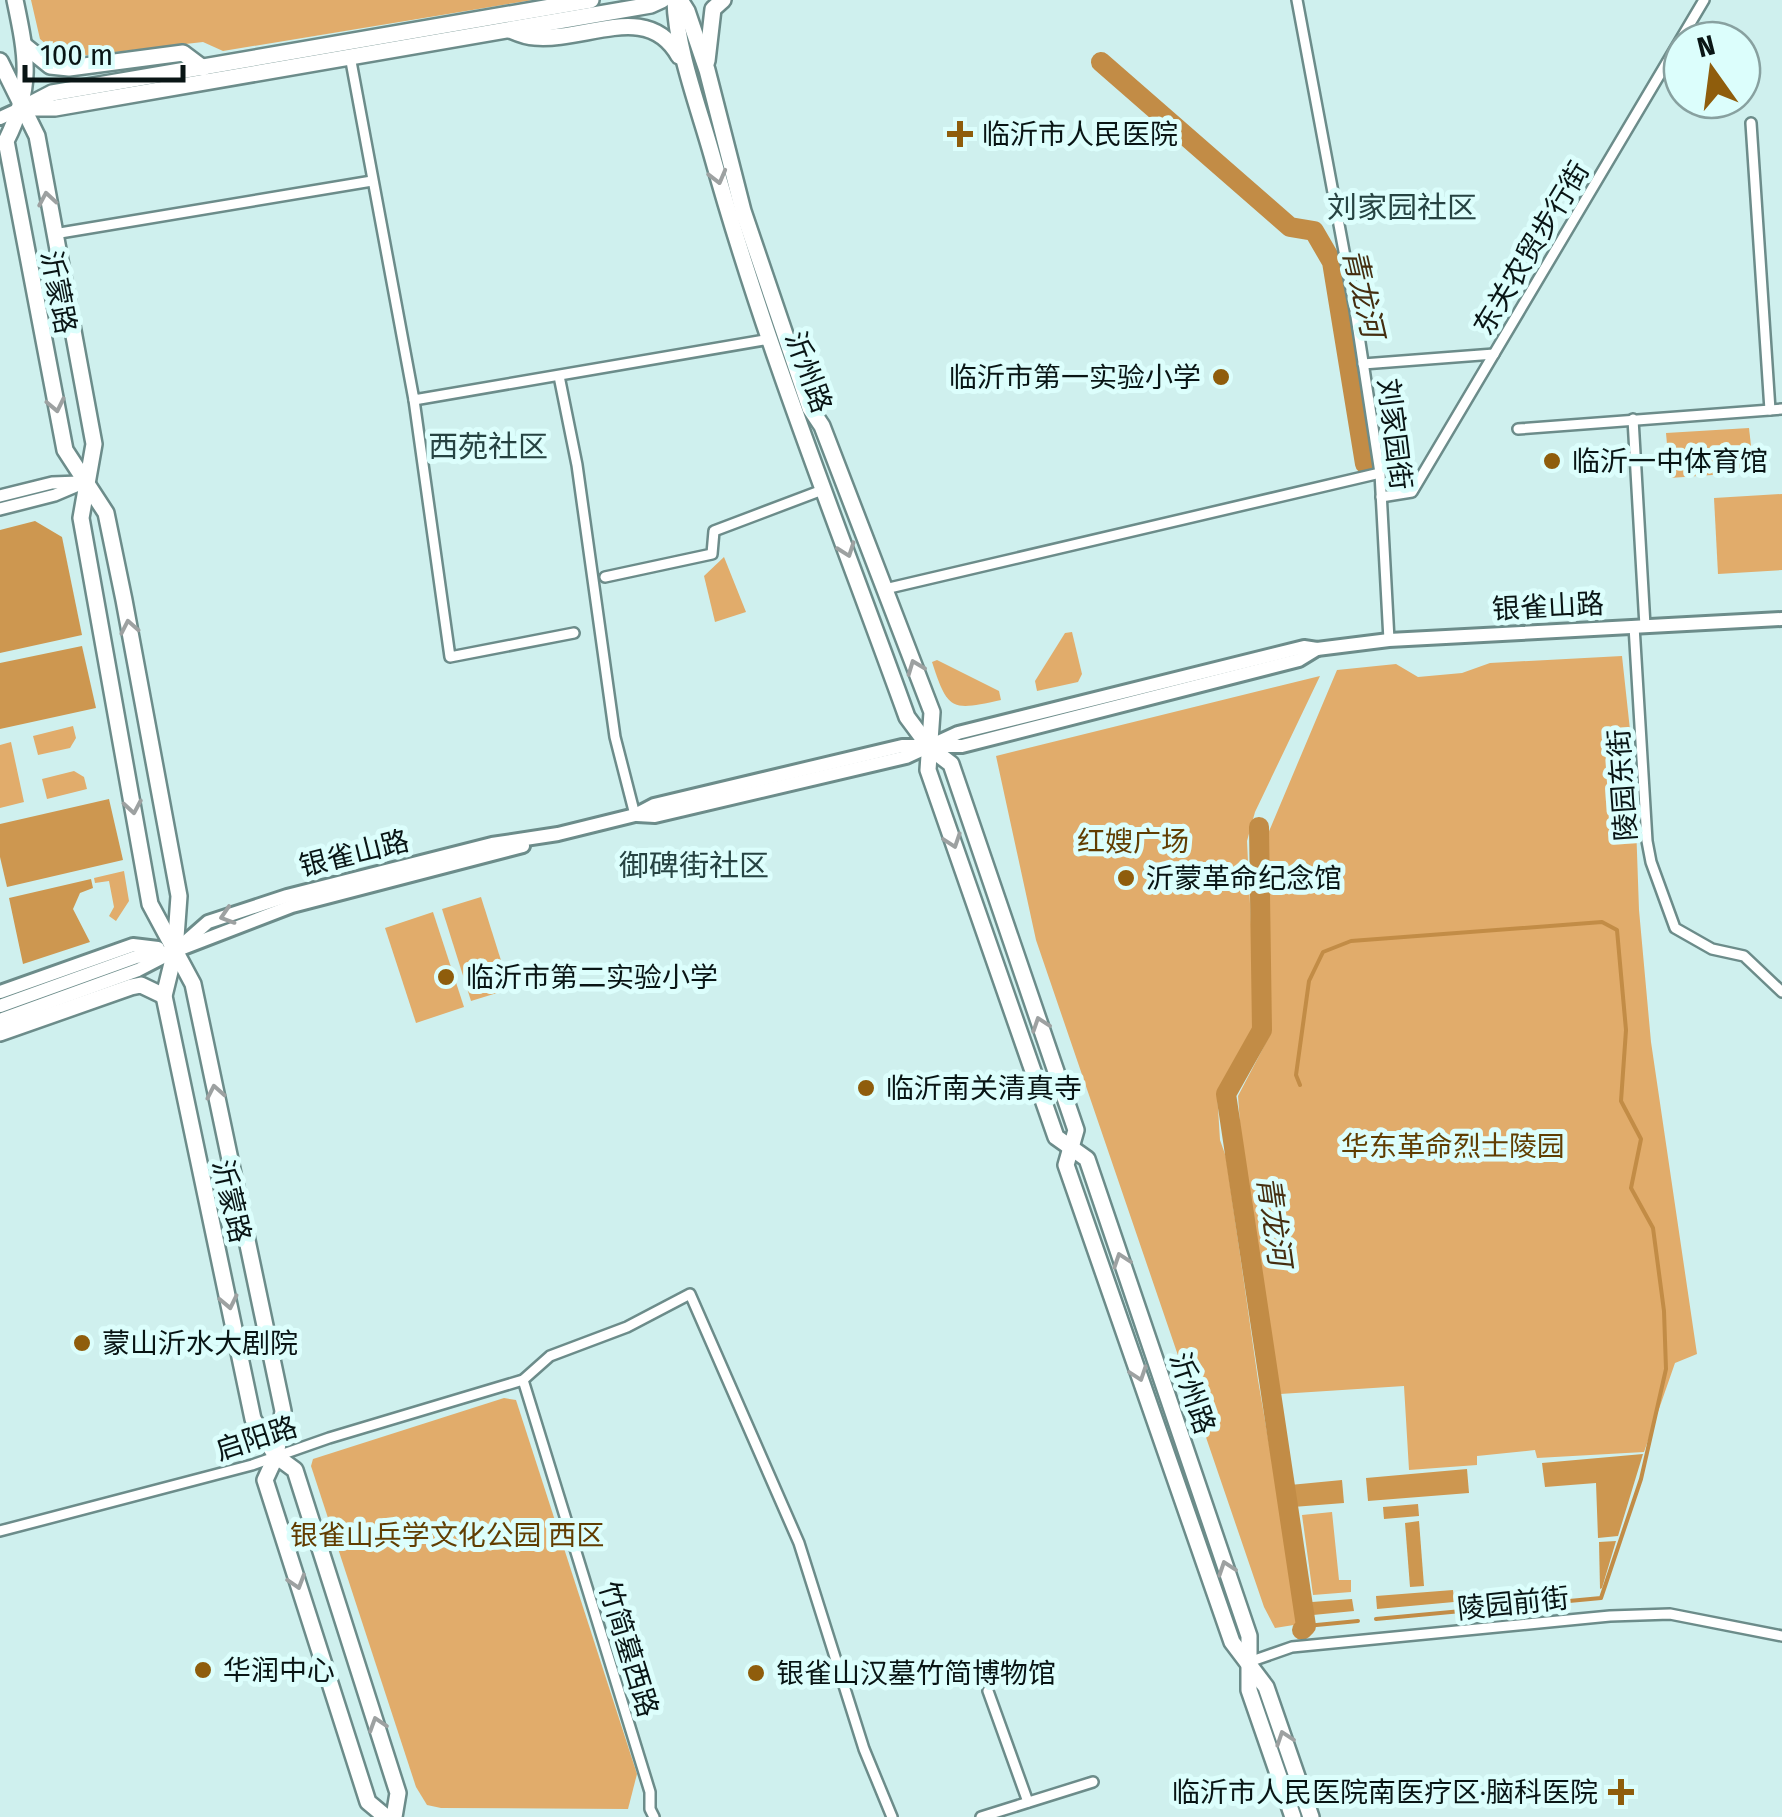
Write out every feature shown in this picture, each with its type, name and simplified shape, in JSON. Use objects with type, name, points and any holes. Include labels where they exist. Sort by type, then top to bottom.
[{"type":"main road","name":"沂蒙路","points":[[16,0],[24,45],[22,108],[6,142],[65,450],[106,513],[179,896],[176,951],[164,996],[253,1419],[276,1456],[295,1470],[398,1793],[394,1817]]},
{"type":"main road","points":[[22,108],[52,92],[591,0]]},
{"type":"main road","points":[[0,113],[55,108],[652,5],[662,0]]},
{"type":"main road","name":"沂州路","points":[[677,0],[687,11],[707,70],[743,211],[790,352],[932,712],[928,770],[1056,1137],[1087,1159],[1249,1636],[1248,1690],[1293,1817]]},
{"type":"main road","name":"沂州路","points":[[677,0],[676,14],[692,83],[770,340],[907,718],[930,748],[951,764],[1076,1130],[1070,1150]]},
{"type":"main road","points":[[707,70],[713,10],[723,0]]},
{"type":"main road","points":[[506,29],[534,38],[640,21],[671,39],[692,83]]},
{"type":"main road","points":[[24,45],[50,66],[69,68],[182,53],[204,68]]},
{"type":"main road","name":"沂蒙路","points":[[0,61],[36,136],[94,444],[81,518],[150,904],[193,984],[282,1411],[276,1456],[265,1480],[368,1802],[386,1817]]},
{"type":"main road","name":"银雀山路","points":[[0,1020],[138,970],[292,906],[494,856],[558,834],[635,816],[654,806],[902,746],[962,746],[1299,660],[1317,649],[1389,640],[1782,618]]},
{"type":"main road","points":[[0,992],[134,945],[176,951]]},
{"type":"main road","name":"银雀山路","points":[[0,1006],[136,957],[176,951]]},
{"type":"main road","points":[[0,1033],[131,987],[141,985],[164,996]]},
{"type":"main road","name":"沂州路","points":[[1249,1662],[1266,1686],[1311,1817]]},
{"type":"street","name":"刘家园街","points":[[1297,0],[1380,473],[1389,640]]},
{"type":"street","name":"东关农贸步行街","points":[[1381,497],[1412,492],[1704,0]]},
{"type":"street","points":[[350,56],[414,400],[450,657],[574,633]]},
{"type":"street","points":[[1751,123],[1770,410]]},
{"type":"street","points":[[53,234],[372,181]]},
{"type":"street","points":[[414,400],[770,340]]},
{"type":"street","points":[[1363,364],[1494,354]]},
{"type":"street","points":[[559,376],[577,465],[615,737],[635,816]]},
{"type":"street","points":[[1518,429],[1782,409]]},
{"type":"street","points":[[1633,420],[1640,626]]},
{"type":"street","points":[[885,589],[1380,473]]},
{"type":"street","points":[[0,496],[52,484],[88,482]]},
{"type":"street","points":[[0,508],[55,495],[88,482]]},
{"type":"street","points":[[604,577],[712,554],[714,532],[825,489]]},
{"type":"street","name":"陵园东街","points":[[1640,626],[1647,840],[1675,928],[1712,949],[1744,956],[1782,992]]},
{"type":"street","name":"启阳路","points":[[0,1531],[276,1456],[523,1380],[550,1356],[627,1327],[690,1294],[799,1542],[864,1748],[892,1817]]},
{"type":"street","name":"竹简墓西路","points":[[523,1380],[650,1792],[654,1817]]},
{"type":"street","name":"陵园前街","points":[[1249,1662],[1292,1647],[1610,1616],[1670,1614],[1782,1636]]},
{"type":"street","points":[[988,1691],[1028,1802]]},
{"type":"street","points":[[980,1817],[1094,1782]]},
{"type":"green space","points":[[31,0],[533,0],[223,51],[203,42],[62,58],[40,39]]},
{"type":"green space","points":[[1749,428],[1754,472],[1670,478],[1666,433]]},
{"type":"green space","points":[[1782,494],[1782,570],[1718,574],[1714,498]]},
{"type":"green space","points":[[724,557],[746,612],[715,622],[704,576]]},
{"type":"green space","points":[[1072,632],[1082,674],[1078,682],[1037,691],[1035,681],[1065,633]]},
{"type":"green space","name":"华东革命烈士陵园","points":[[1622,656],[1634,767],[1639,910],[1651,1042],[1697,1354],[1675,1363],[1644,1452],[1537,1458],[1535,1450],[1477,1456],[1477,1465],[1409,1470],[1404,1386],[1280,1394],[1238,1096],[1271,1033],[1267,836],[1337,670],[1396,664],[1418,677],[1462,673],[1490,663]]},
{"type":"green space","points":[[937,660],[999,691],[1001,700],[971,706],[954,704],[942,690],[932,662]]},
{"type":"green space","name":"红嫂广场","points":[[1320,676],[1255,812],[1247,841],[1256,1029],[1217,1092],[1220,1140],[1226,1157],[1258,1380],[1300,1624],[1275,1628],[1264,1607],[1036,940],[996,756]]},
{"type":"green space","points":[[73,726],[76,738],[70,748],[38,755],[33,736]]},
{"type":"green space","points":[[11,742],[24,802],[0,808],[0,745]]},
{"type":"green space","points":[[74,771],[84,777],[87,789],[47,799],[42,779]]},
{"type":"green space","points":[[124,871],[129,901],[116,921],[109,916],[114,907],[109,881],[95,883],[94,878]]},
{"type":"green space","points":[[481,897],[510,989],[471,1001],[442,909]]},
{"type":"green space","points":[[433,912],[464,1007],[416,1023],[385,928]]},
{"type":"green space","name":"银雀山兵学文化公园 西区","points":[[504,1398],[516,1400],[637,1774],[628,1809],[427,1805],[416,1787],[311,1466],[313,1459]]},
{"type":"green space","points":[[1332,1512],[1339,1580],[1351,1580],[1351,1592],[1313,1595],[1302,1515]]},
{"type":"shaded area","points":[[35,521],[62,537],[82,635],[0,653],[0,530]]},
{"type":"shaded area","points":[[82,646],[96,708],[0,729],[0,663]]},
{"type":"shaded area","points":[[109,799],[123,860],[7,887],[0,857],[0,824]]},
{"type":"shaded area","points":[[91,879],[93,888],[80,893],[73,909],[90,942],[23,964],[9,898]]},
{"type":"shaded area","points":[[1643,1454],[1618,1536],[1598,1538],[1596,1483],[1545,1487],[1542,1463]]},
{"type":"shaded area","points":[[1467,1469],[1469,1493],[1368,1501],[1366,1478]]},
{"type":"shaded area","points":[[1342,1480],[1344,1503],[1293,1507],[1290,1485]]},
{"type":"shaded area","points":[[1418,1504],[1419,1516],[1384,1519],[1383,1507]]},
{"type":"shaded area","points":[[1419,1521],[1424,1586],[1410,1587],[1405,1523]]},
{"type":"shaded area","points":[[1616,1541],[1602,1588],[1600,1589],[1599,1542]]},
{"type":"shaded area","points":[[1453,1590],[1454,1602],[1377,1609],[1376,1596]]},
{"type":"shaded area","points":[[1352,1599],[1354,1611],[1313,1615],[1312,1602]]},
{"type":"waterway","name":"青龙河","points":[[1101,62],[1290,227],[1314,231],[1332,262],[1365,464]]},
{"type":"waterway","name":"青龙河","points":[[1259,827],[1262,1030],[1226,1094],[1306,1626],[1302,1630]]},
{"type":"waterway","points":[[1300,1085],[1296,1075],[1309,981],[1323,952],[1351,941],[1602,922],[1617,930],[1626,1030],[1621,1101],[1641,1139],[1631,1188],[1653,1228],[1664,1311],[1666,1369],[1641,1479],[1601,1598],[1376,1619]]},
{"type":"waterway","points":[[1306,1626],[1358,1621]]},
{"type":"place","name":"临沂市人民医院","points":[[960,134]]},
{"type":"place","name":"临沂市第一实验小学","points":[[1221,377]]},
{"type":"place","name":"临沂一中体育馆","points":[[1552,461]]},
{"type":"place","name":"沂蒙革命纪念馆","points":[[1126,878]]},
{"type":"place","name":"临沂市第二实验小学","points":[[446,977]]},
{"type":"place","name":"临沂南关清真寺","points":[[866,1088]]},
{"type":"place","name":"蒙山沂水大剧院","points":[[82,1343]]},
{"type":"place","name":"华润中心","points":[[203,1670]]},
{"type":"place","name":"银雀山汉墓竹简博物馆","points":[[756,1673]]},
{"type":"place","name":"临沂市人民医院南医疗区·脑科医院","points":[[1621,1792]]},
{"type":"district","name":"刘家园社区","points":[[1402,208]]},
{"type":"district","name":"西苑社区","points":[[488,447]]},
{"type":"district","name":"御碑街社区","points":[[694,866]]}]
